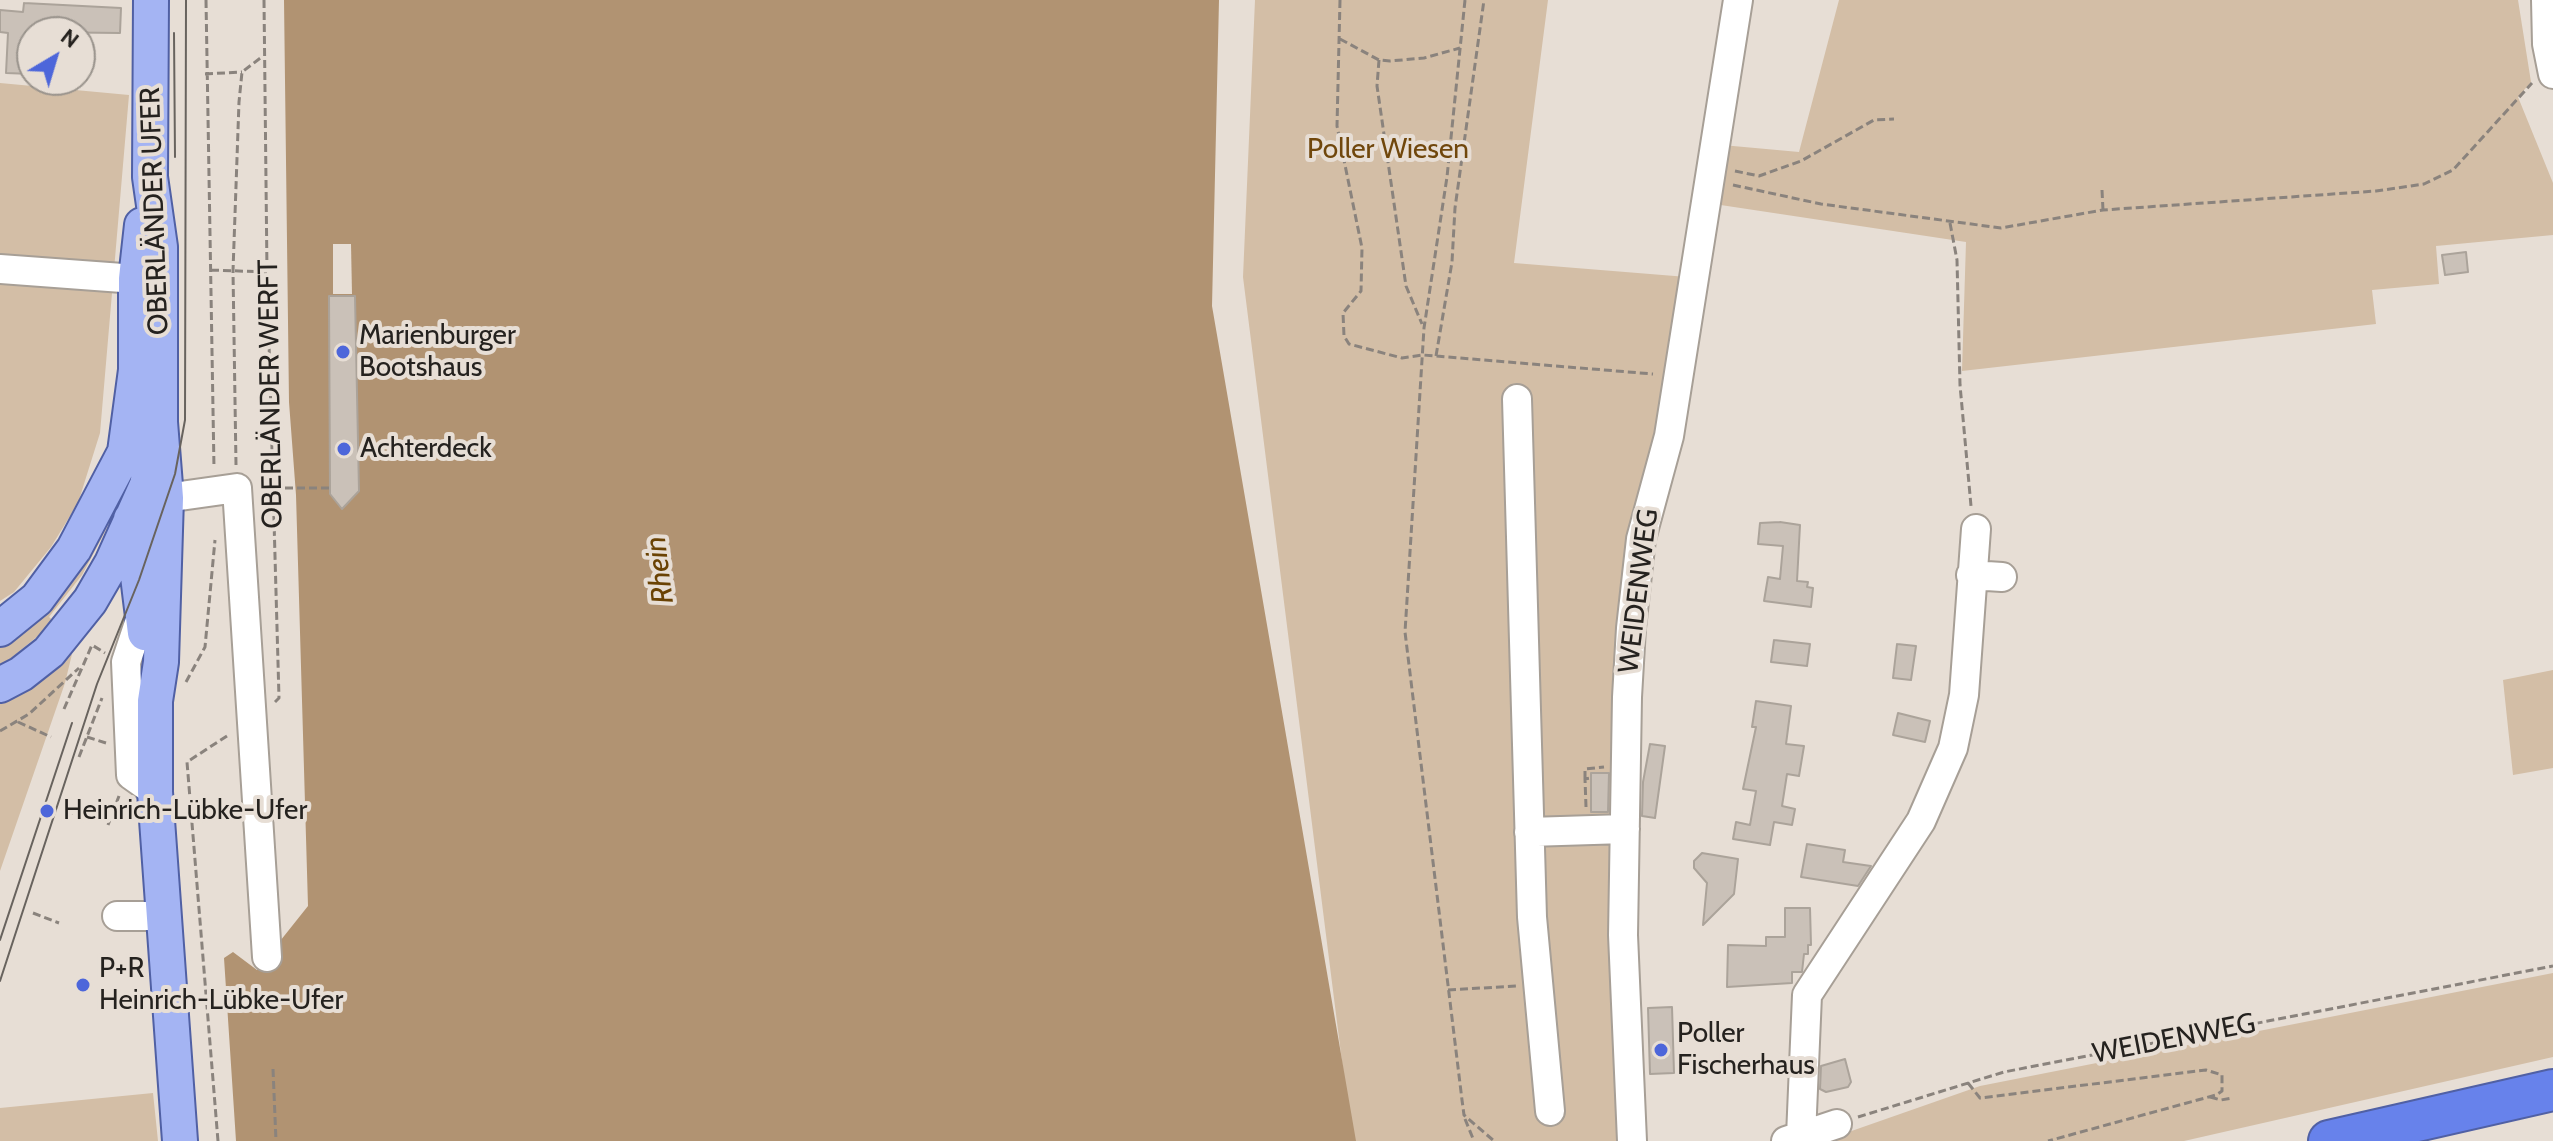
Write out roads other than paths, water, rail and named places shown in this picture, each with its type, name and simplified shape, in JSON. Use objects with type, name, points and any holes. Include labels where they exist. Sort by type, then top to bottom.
[{"type":"highway","points":[[2329,1141],[2553,1090]]},
{"type":"main road","name":"OBERLÄNDER UFER","points":[[151,0],[150,177],[160,247],[160,422]]},
{"type":"main road","points":[[150,177],[136,279],[136,370],[125,452],[155,701]]},
{"type":"main road","points":[[160,422],[166,498],[161,662],[140,789],[161,916],[180,1141]]},
{"type":"main road","points":[[49,652],[90,601],[131,519],[147,485],[160,422]]},
{"type":"main road","points":[[0,629],[37,599],[74,549],[125,452]]},
{"type":"main road","points":[[0,685],[21,674],[49,652],[82,636],[106,610],[117,604],[130,604],[143,611]]},
{"type":"street","name":"WEIDENWEG","points":[[1632,1141],[1623,935],[1627,697],[1641,539],[1669,436],[1738,0]]},
{"type":"street","points":[[2542,80],[2550,43],[2546,5]]},
{"type":"street","points":[[0,269],[136,279]]},
{"type":"street","points":[[1517,399],[1529,832],[1537,984],[1550,1111]]},
{"type":"street","name":"OBERLÄNDER WERFT","points":[[166,498],[239,489],[267,957]]},
{"type":"street","points":[[1837,1124],[1793,1138],[1804,1006],[1921,821],[1953,748],[1964,695],[1976,529]]},
{"type":"street","points":[[1971,575],[2002,577]]},
{"type":"street","points":[[140,789],[131,775],[126,662],[143,611]]},
{"type":"street","points":[[1529,832],[1625,829]]},
{"type":"street","points":[[117,916],[161,916]]},
{"type":"water","name":"Rhein","points":[[284,0],[1219,0],[1212,306],[1356,1141],[236,1141],[224,958],[233,952],[257,970],[308,906],[296,495],[289,402]]},
{"type":"tram line","points":[[0,981],[97,684],[139,580],[175,474],[185,420],[186,0]]},
{"type":"tram line","points":[[174,33],[175,157]]},
{"type":"tram line","points":[[0,940],[72,723]]},
{"type":"place","name":"Marienburger Bootshaus","points":[[343,352]]},
{"type":"place","name":"Achterdeck","points":[[344,449]]},
{"type":"place","name":"Heinrich-Lübke-Ufer","points":[[47,811]]},
{"type":"place","name":"P+R Heinrich-Lübke-Ufer","points":[[83,985]]},
{"type":"place","name":"Poller Fischerhaus","points":[[1661,1050]]},
{"type":"park label","name":"Poller Wiesen","points":[[1388,150]]}]
